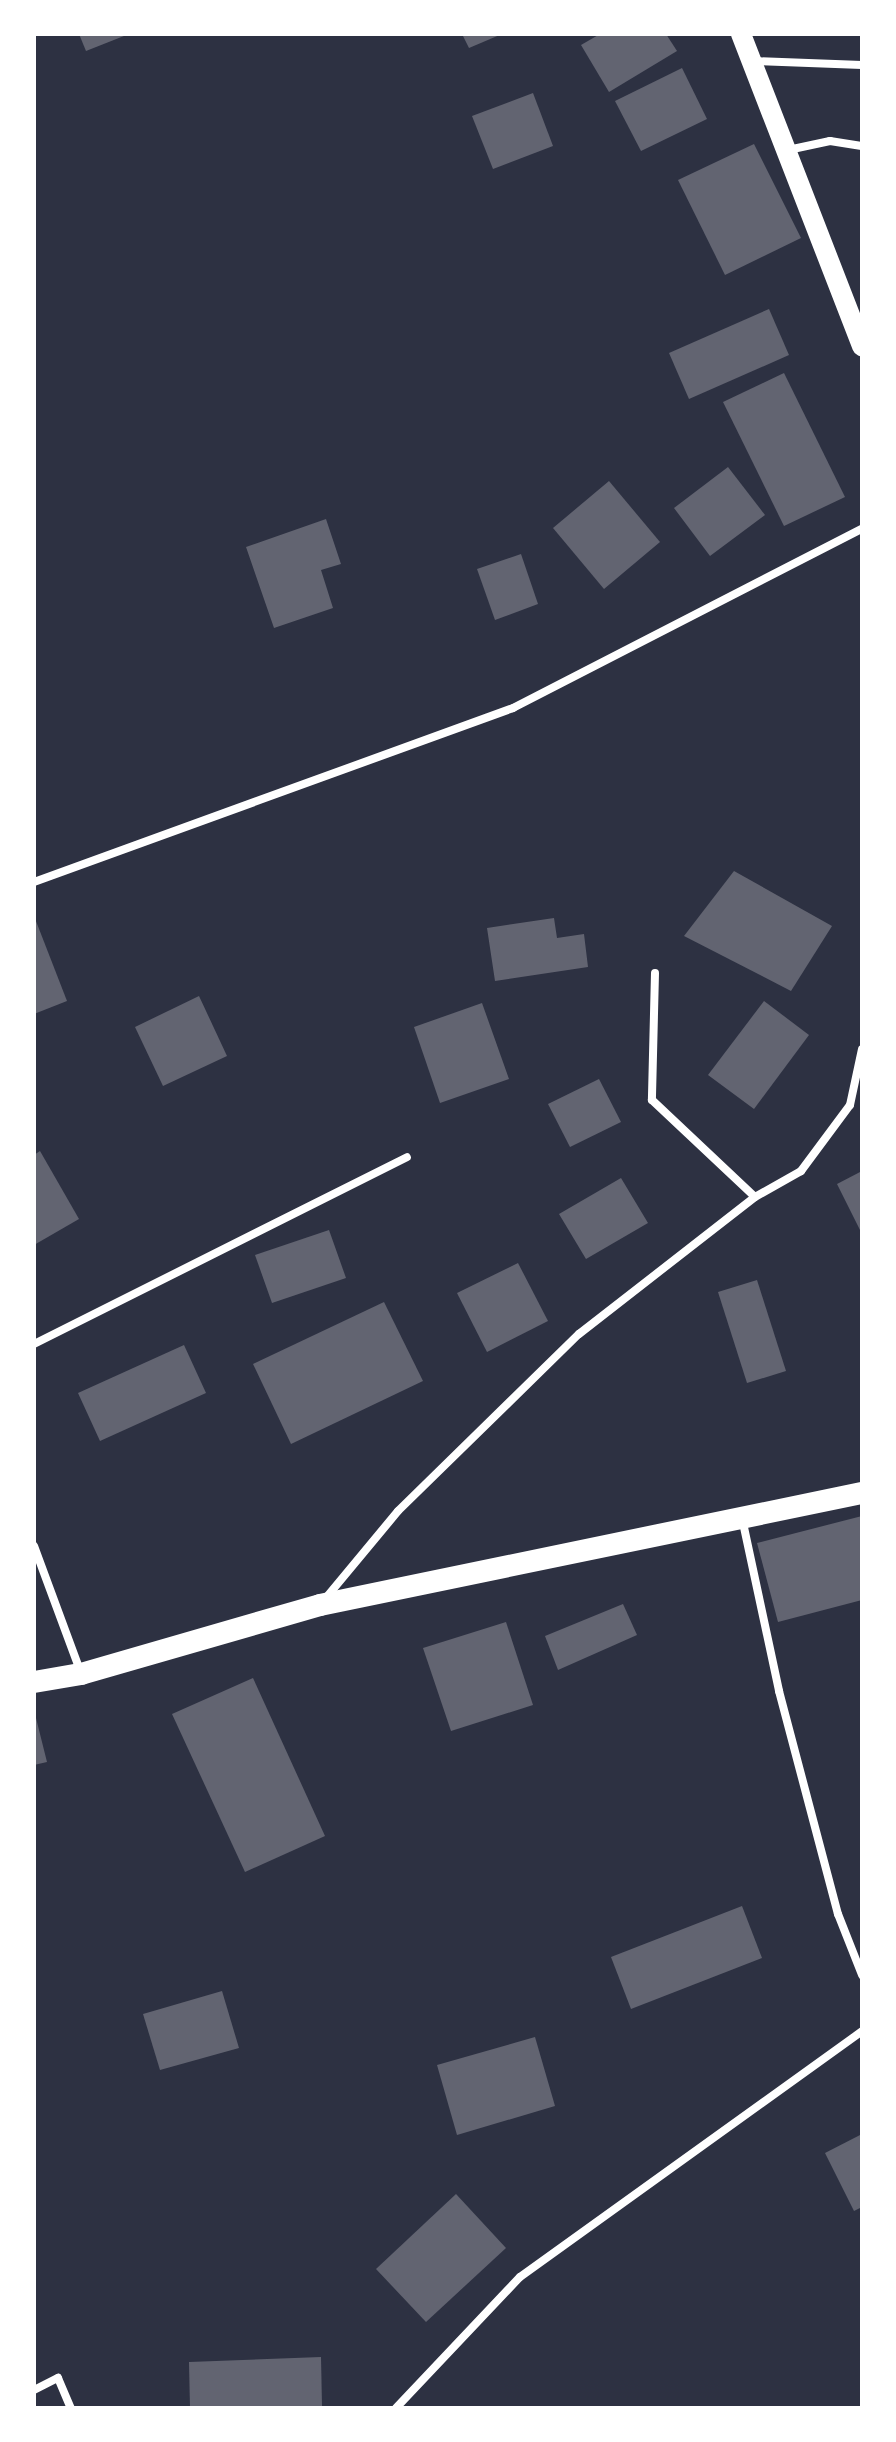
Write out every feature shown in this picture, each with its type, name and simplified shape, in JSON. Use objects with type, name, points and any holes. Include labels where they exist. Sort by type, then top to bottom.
[{"type":"highway","points":[[34,1682],[81,1674],[320,1605],[862,1493]]},
{"type":"main road","points":[[741,34],[783,151],[862,346]]},
{"type":"street","points":[[752,61],[862,65]]},
{"type":"street","points":[[783,151],[830,141],[862,146]]},
{"type":"street","points":[[34,882],[513,708],[862,529]]},
{"type":"street","points":[[655,973],[652,1100],[755,1197]]},
{"type":"street","points":[[320,1605],[398,1511],[579,1334],[755,1197],[801,1171],[850,1105],[862,1049]]},
{"type":"street","points":[[34,1344],[407,1157]]},
{"type":"street","points":[[742,1517],[779,1691],[838,1914],[862,1975]]},
{"type":"street","points":[[34,1546],[81,1674]]},
{"type":"street","points":[[396,2408],[520,2277],[862,2031]]},
{"type":"street","points":[[34,2390],[58,2378],[71,2408]]},
{"type":"building","points":[[79,34],[129,34],[86,51]]},
{"type":"building","points":[[462,34],[502,34],[469,48]]},
{"type":"building","points":[[600,34],[666,34],[677,51],[609,92],[581,45]]},
{"type":"building","points":[[682,68],[707,119],[641,151],[615,101]]},
{"type":"building","points":[[533,93],[553,146],[493,169],[472,116]]},
{"type":"building","points":[[754,144],[801,238],[725,275],[678,180]]},
{"type":"building","points":[[769,309],[789,355],[689,399],[669,353]]},
{"type":"building","points":[[784,373],[845,497],[784,526],[723,402]]},
{"type":"building","points":[[728,467],[765,515],[710,556],[674,508]]},
{"type":"building","points":[[609,481],[660,542],[604,589],[553,528]]},
{"type":"building","points":[[326,519],[341,564],[321,570],[333,608],[274,628],[246,547]]},
{"type":"building","points":[[521,554],[538,604],[495,620],[477,569]]},
{"type":"building","points":[[734,871],[832,926],[791,991],[684,936]]},
{"type":"building","points":[[34,916],[67,1001],[34,1014]]},
{"type":"building","points":[[554,918],[557,938],[584,934],[588,967],[495,981],[487,928]]},
{"type":"building","points":[[199,996],[227,1056],[163,1086],[135,1027]]},
{"type":"building","points":[[764,1001],[809,1035],[754,1109],[708,1075]]},
{"type":"building","points":[[482,1003],[509,1079],[440,1103],[414,1027]]},
{"type":"building","points":[[599,1079],[621,1122],[570,1147],[548,1104]]},
{"type":"building","points":[[40,1151],[79,1219],[34,1245],[34,1155]]},
{"type":"building","points":[[862,1171],[862,1234],[837,1184]]},
{"type":"building","points":[[621,1178],[648,1223],[586,1259],[559,1214]]},
{"type":"building","points":[[329,1230],[346,1278],[272,1303],[255,1255]]},
{"type":"building","points":[[518,1263],[548,1321],[487,1352],[457,1293]]},
{"type":"building","points":[[757,1280],[786,1371],[747,1383],[718,1292]]},
{"type":"building","points":[[384,1302],[423,1381],[291,1444],[253,1364]]},
{"type":"building","points":[[184,1345],[206,1393],[100,1441],[78,1393]]},
{"type":"building","points":[[862,1516],[862,1600],[778,1622],[757,1543]]},
{"type":"building","points":[[623,1604],[637,1635],[558,1670],[545,1636]]},
{"type":"building","points":[[506,1622],[533,1705],[451,1731],[423,1648]]},
{"type":"building","points":[[253,1678],[325,1836],[245,1872],[172,1714]]},
{"type":"building","points":[[34,1710],[47,1762],[34,1765]]},
{"type":"building","points":[[742,1906],[762,1958],[631,2009],[611,1957]]},
{"type":"building","points":[[222,1991],[239,2048],[160,2070],[143,2014]]},
{"type":"building","points":[[535,2037],[555,2106],[457,2135],[437,2065]]},
{"type":"building","points":[[862,2134],[862,2207],[854,2211],[825,2153]]},
{"type":"building","points":[[456,2194],[506,2248],[426,2322],[376,2269]]},
{"type":"building","points":[[321,2357],[322,2406],[190,2408],[189,2362]]}]
